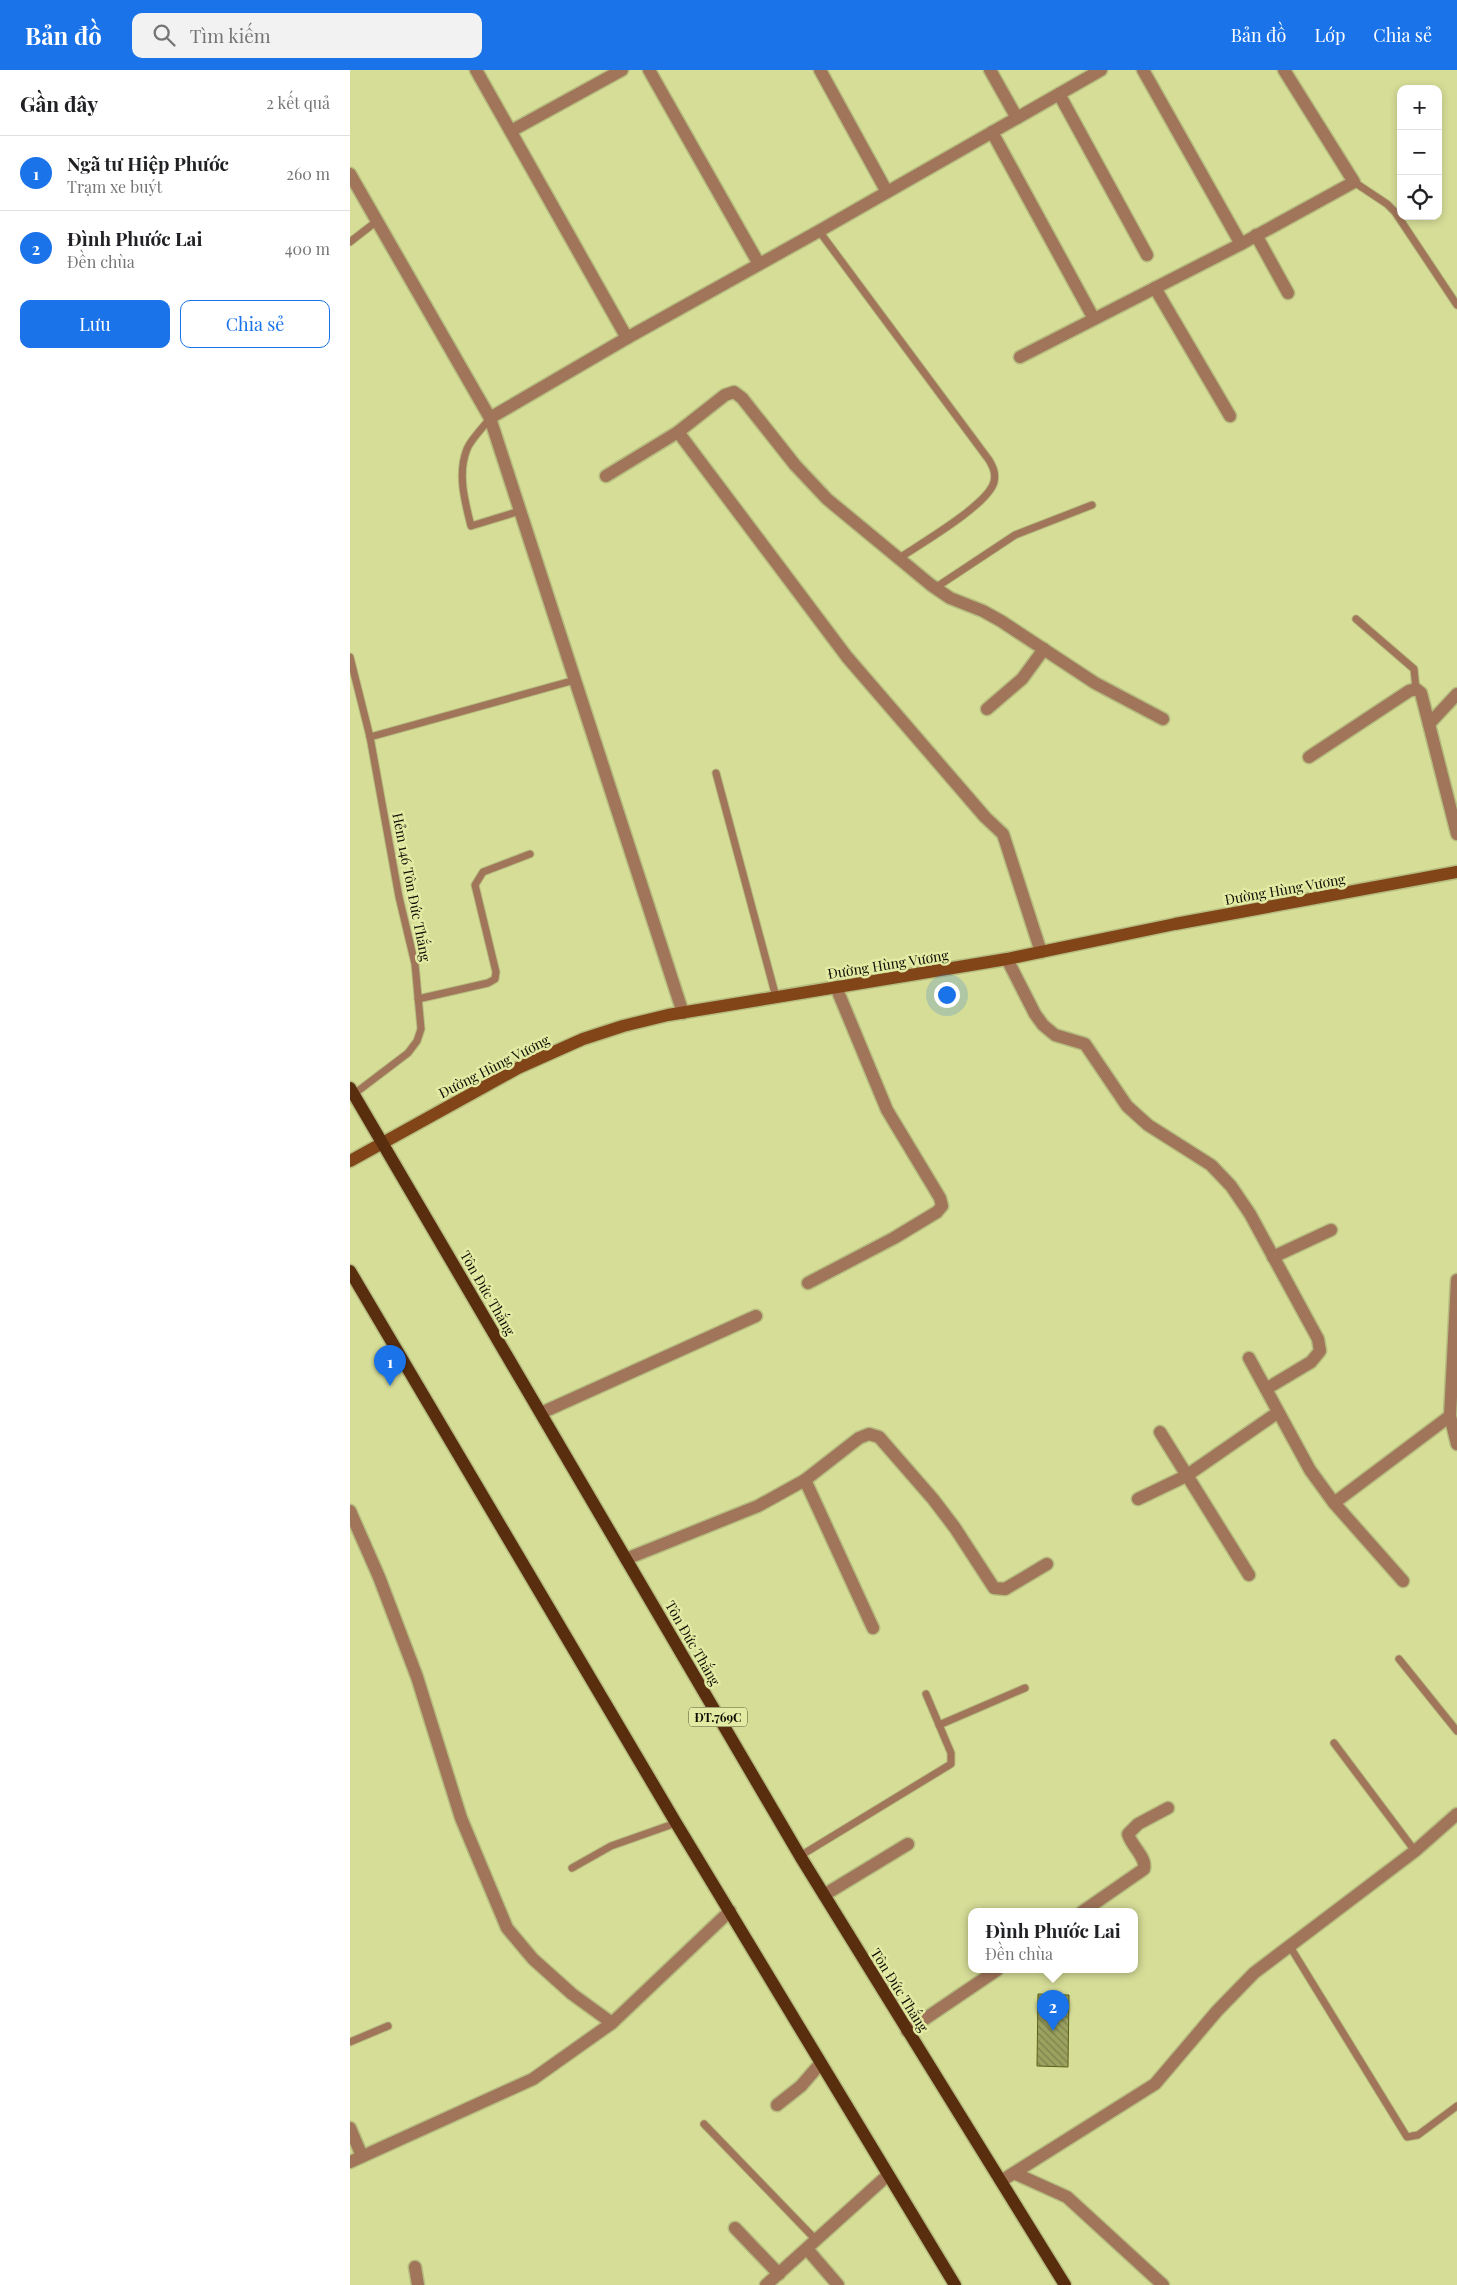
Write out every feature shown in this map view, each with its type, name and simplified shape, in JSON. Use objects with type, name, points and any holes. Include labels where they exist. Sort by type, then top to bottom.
[{"type":"main road","name":"Tôn Đức Thắng","points":[[352,1091],[800,1856],[1065,2285]]},
{"type":"main road","points":[[350,1271],[676,1823],[955,2285]]},
{"type":"street","points":[[476,70],[627,338]]},
{"type":"street","points":[[511,131],[622,70]]},
{"type":"street","points":[[649,70],[759,264]]},
{"type":"street","points":[[820,70],[886,192]]},
{"type":"street","points":[[990,70],[1017,118]]},
{"type":"street","points":[[490,418],[627,338],[819,232],[1101,70]]},
{"type":"street","points":[[1143,70],[1241,244]]},
{"type":"street","points":[[1020,357],[1241,244],[1354,182],[1284,70]]},
{"type":"street","points":[[1059,94],[1147,255]]},
{"type":"street","points":[[992,132],[1094,319]]},
{"type":"street","points":[[350,174],[490,418],[683,1013]]},
{"type":"street","points":[[1256,235],[1288,293]]},
{"type":"street","points":[[1154,288],[1230,416]]},
{"type":"street","points":[[606,476],[678,432],[725,395],[734,392],[742,398],[795,465],[827,499],[935,588],[950,598],[995,618],[1094,682],[1163,719]]},
{"type":"street","points":[[678,432],[847,657],[984,817],[1003,834],[1042,952]]},
{"type":"street","points":[[987,709],[1022,679],[1044,649]]},
{"type":"street","points":[[1309,757],[1409,691],[1416,689],[1421,694],[1457,834]]},
{"type":"street","points":[[1429,724],[1457,694]]},
{"type":"street","name":"Đường Hùng Vương","points":[[350,1161],[518,1068],[583,1039],[623,1026],[683,1013],[1007,959],[1175,924],[1457,872]]},
{"type":"street","points":[[1007,959],[1043,1026],[1055,1035],[1085,1044],[1127,1106],[1148,1125],[1212,1165],[1231,1186],[1250,1214],[1318,1339],[1320,1351],[1311,1362],[1266,1389]]},
{"type":"street","points":[[808,1283],[894,1238],[937,1212],[942,1206],[940,1198],[887,1110],[836,987]]},
{"type":"street","points":[[1273,1257],[1331,1230]]},
{"type":"street","points":[[1457,1280],[1450,1416],[1457,1444]]},
{"type":"street","points":[[541,1413],[756,1316]]},
{"type":"street","points":[[1249,1358],[1277,1413],[1310,1470],[1334,1503],[1403,1581]]},
{"type":"street","points":[[1138,1499],[1186,1476],[1277,1413]]},
{"type":"street","points":[[1334,1503],[1450,1416]]},
{"type":"street","points":[[1160,1432],[1249,1575]]},
{"type":"street","points":[[626,1559],[738,1515],[805,1480],[859,1438],[869,1434],[879,1437],[938,1506],[994,1588],[1005,1589],[1047,1564]]},
{"type":"street","points":[[805,1480],[873,1628]]},
{"type":"street","points":[[350,1511],[376,1569],[417,1677],[461,1818],[507,1928],[534,1959],[572,1994],[612,2023]]},
{"type":"street","points":[[1088,1908],[1144,1869],[1143,1860],[1129,1840],[1128,1834],[1138,1824],[1168,1808]]},
{"type":"street","points":[[1001,2181],[1155,2084],[1216,2011],[1254,1973],[1415,1851],[1457,1814]]},
{"type":"street","points":[[824,1895],[908,1844]]},
{"type":"street","points":[[350,2162],[533,2079],[612,2023],[730,1911]]},
{"type":"street","points":[[908,2030],[993,1973]]},
{"type":"street","points":[[777,2105],[801,2086],[820,2064]]},
{"type":"street","points":[[350,2128],[362,2156]]},
{"type":"street","points":[[1014,2173],[1067,2197],[1163,2285]]},
{"type":"street","points":[[766,2285],[888,2175]]},
{"type":"street","points":[[735,2228],[778,2274]]},
{"type":"street","points":[[812,2245],[838,2285]]},
{"type":"street","points":[[415,2267],[418,2285]]},
{"type":"lane","points":[[1354,182],[1388,204],[1395,212],[1457,305]]},
{"type":"lane","points":[[350,242],[377,221]]},
{"type":"lane","points":[[819,232],[989,460],[995,473],[994,483],[987,495],[972,509],[898,559]]},
{"type":"lane","points":[[490,418],[467,449],[463,473],[464,498],[471,526],[520,511]]},
{"type":"lane","points":[[935,588],[1015,535],[1092,505]]},
{"type":"lane","points":[[1356,619],[1414,669],[1416,689]]},
{"type":"lane","name":"Hẻm 146 Tôn Đức Thắng","points":[[350,657],[370,737],[399,897],[415,964],[421,1029],[417,1041],[408,1053],[352,1091]]},
{"type":"lane","points":[[370,737],[575,680]]},
{"type":"lane","points":[[716,773],[776,997]]},
{"type":"lane","points":[[418,999],[494,979],[496,972],[475,885],[483,872],[530,854]]},
{"type":"lane","points":[[1399,1659],[1457,1731]]},
{"type":"lane","points":[[939,1725],[1025,1688]]},
{"type":"lane","points":[[800,1856],[951,1764],[951,1753],[926,1694]]},
{"type":"lane","points":[[1334,1743],[1415,1851]]},
{"type":"lane","points":[[572,1868],[611,1846],[676,1823]]},
{"type":"lane","points":[[1289,1945],[1408,2136],[1418,2135],[1457,2106]]},
{"type":"lane","points":[[350,2042],[388,2026]]},
{"type":"lane","points":[[704,2124],[812,2245]]},
{"type":"building","points":[[1038,1994],[1069,1995],[1068,2067],[1037,2066]]},
{"type":"place","name":"Ngã tư Hiệp Phước","points":[[390,1386]]},
{"type":"place","name":"Đình Phước Lai","points":[[1053,2031]]}]
